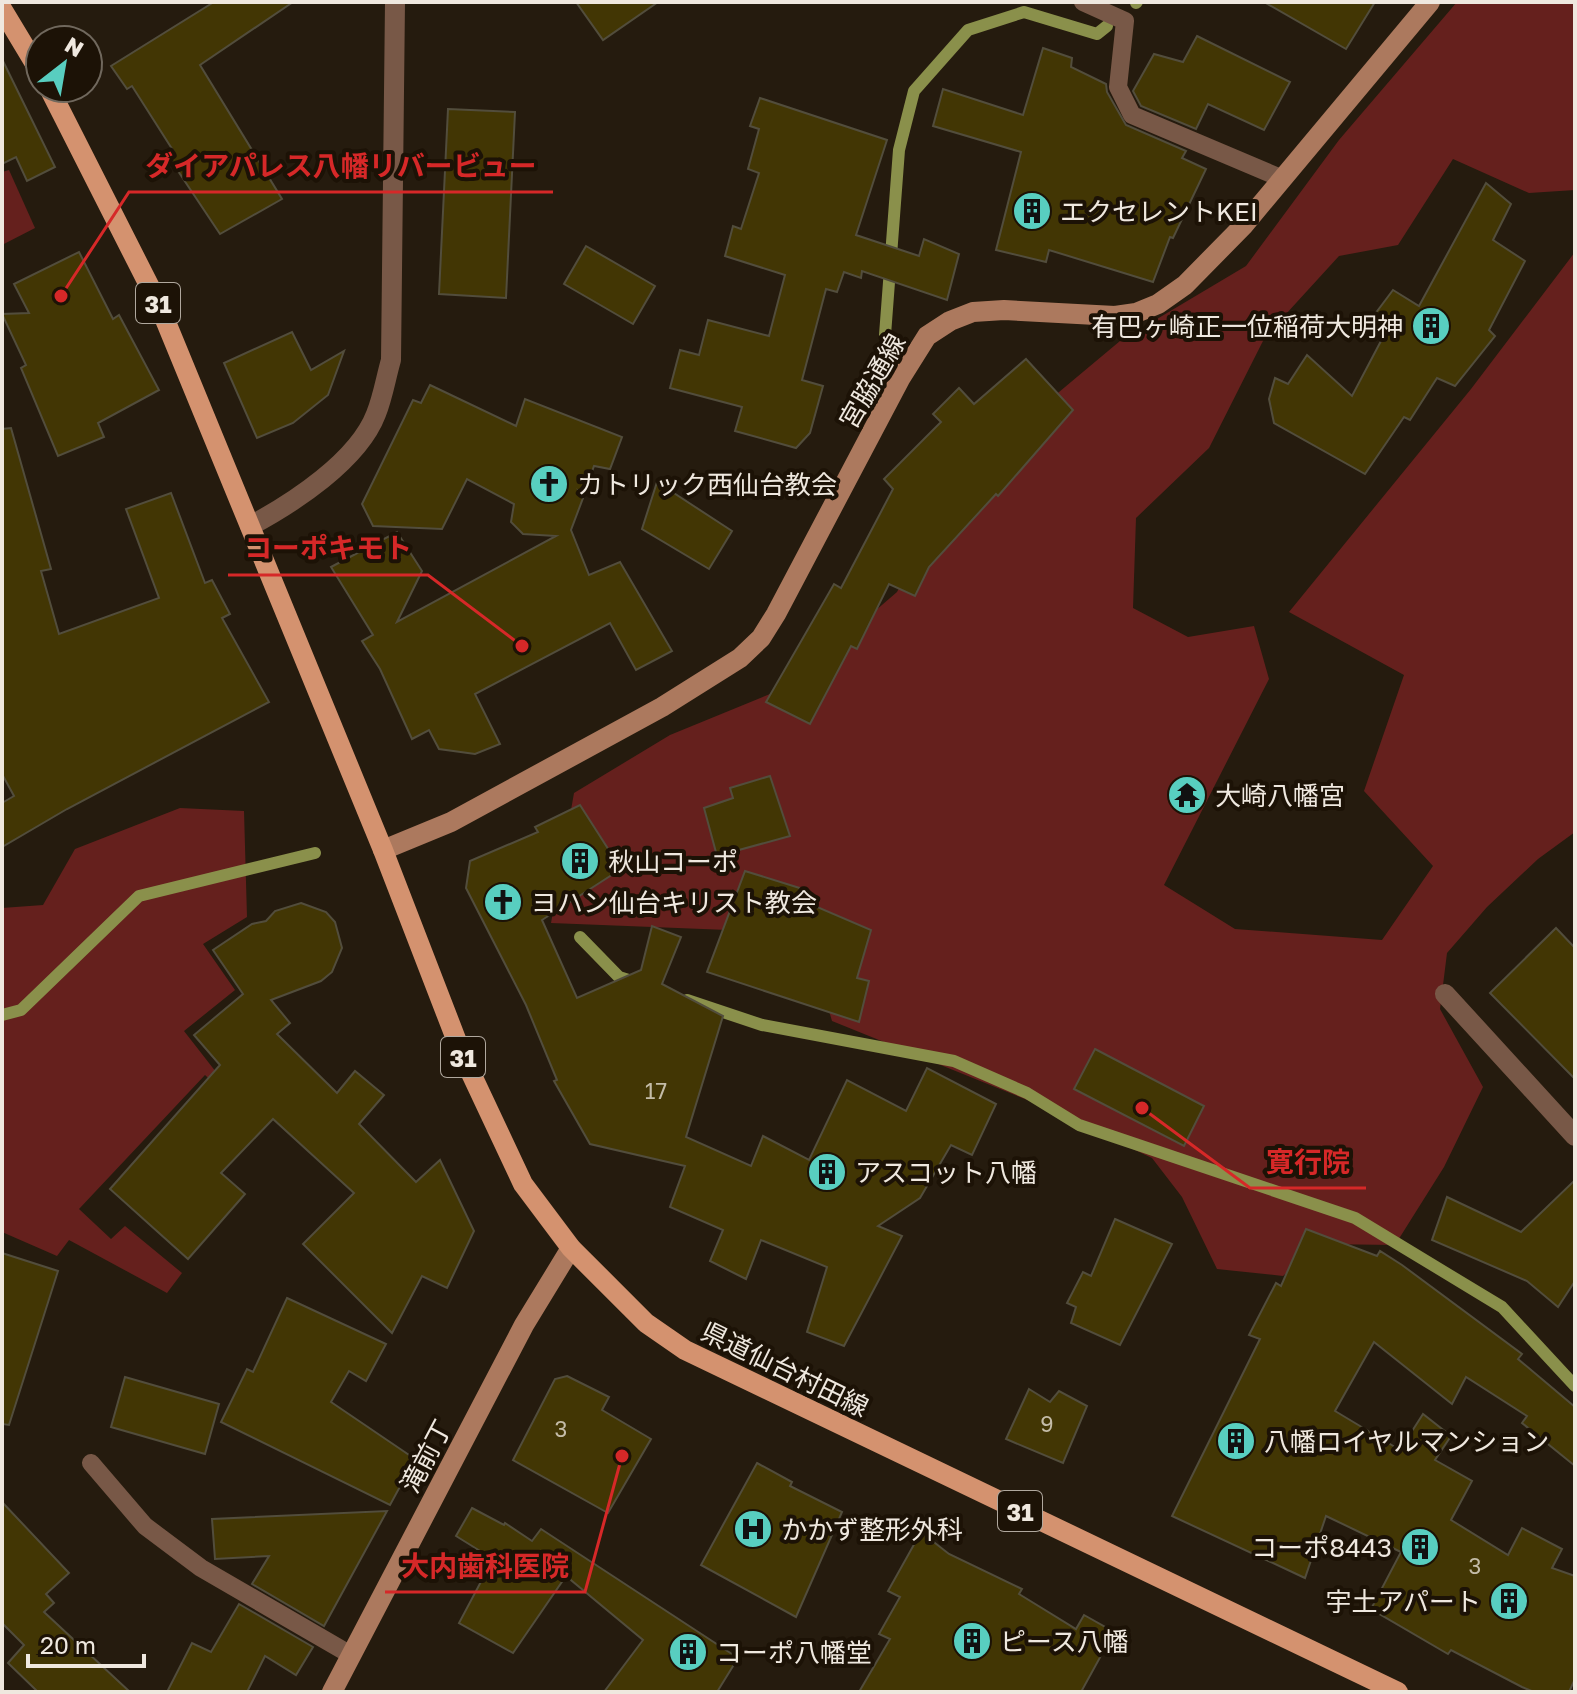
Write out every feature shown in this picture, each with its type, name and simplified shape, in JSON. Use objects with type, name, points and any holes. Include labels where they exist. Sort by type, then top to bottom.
[{"type":"main road","points":[[2,9],[24,45]]},
{"type":"main road","name":"31","points":[[57,104],[159,305],[383,850]]},
{"type":"main road","name":"県道仙台村田線","points":[[383,850],[461,1052],[517,1171],[535,1203],[571,1248],[646,1323],[685,1350],[1398,1692]]},
{"type":"street","points":[[250,526],[278,511],[339,467],[376,416],[391,360],[395,2]]},
{"type":"street","name":"宮脇通線","points":[[383,850],[451,822],[662,707],[740,658],[761,638],[776,614],[900,379],[927,336],[950,321],[973,312],[1004,310],[1115,316],[1136,313],[1158,304],[1185,285],[1243,226],[1430,2]]},
{"type":"street","points":[[1445,994],[1575,1136]]},
{"type":"street","name":"滝前丁","points":[[332,1692],[524,1325],[571,1248]]},
{"type":"lane","points":[[1083,2],[1125,21],[1118,87],[1132,115],[1283,179]]},
{"type":"lane","points":[[91,1463],[145,1526],[189,1559],[351,1655]]},
{"type":"shaded area","name":"大崎八幡宮","points":[[1457,2],[1575,2],[1575,190],[1529,193],[1453,159],[1398,245],[1339,256],[1265,337],[1209,448],[1136,518],[1133,608],[1188,637],[1254,626],[1269,679],[1164,885],[1235,929],[1382,940],[1433,866],[1364,791],[1404,675],[1289,612],[1471,389],[1575,252],[1575,832],[1538,859],[1487,907],[1447,953],[1440,1009],[1483,1087],[1444,1167],[1395,1245],[1319,1244],[1283,1276],[1217,1269],[1182,1197],[1152,1158],[1037,1104],[832,1021],[814,959],[728,930],[551,923],[574,793],[670,735],[787,687],[897,592],[955,479],[1120,341],[1246,266],[1339,140]]},
{"type":"shaded area","points":[[9,170],[35,228],[2,245],[2,172]]},
{"type":"shaded area","points":[[180,808],[244,811],[247,917],[203,944],[235,990],[184,1031],[223,1081],[219,1088],[205,1075],[79,1209],[111,1239],[125,1226],[182,1273],[167,1293],[69,1240],[57,1256],[2,1232],[2,908],[43,905],[75,849]]},
{"type":"building","points":[[214,2],[293,2],[200,65],[282,199],[220,234],[168,156],[174,152],[132,86],[127,89],[111,66]]},
{"type":"building","points":[[576,2],[658,2],[603,40]]},
{"type":"building","points":[[1264,2],[1375,2],[1346,49]]},
{"type":"building","points":[[1197,36],[1290,82],[1264,130],[1208,104],[1196,129],[1141,106],[1133,91],[1154,54],[1183,62]]},
{"type":"building","points":[[1043,48],[1072,58],[1071,67],[1106,84],[1107,92],[1126,125],[1186,151],[1182,158],[1206,169],[1173,238],[1170,237],[1153,282],[1049,250],[1046,262],[996,250],[1021,152],[933,126],[943,89],[1023,115]]},
{"type":"building","points":[[2,59],[55,167],[27,181],[16,157],[2,164]]},
{"type":"building","points":[[760,98],[887,140],[856,235],[919,256],[924,239],[959,254],[947,300],[862,271],[861,278],[844,272],[837,292],[826,289],[802,380],[823,386],[810,433],[796,448],[735,431],[742,407],[670,388],[680,350],[699,355],[708,320],[769,336],[785,275],[725,256],[733,226],[741,229],[759,173],[748,169],[759,129],[750,126]]},
{"type":"building","points":[[448,109],[515,112],[506,298],[439,294]]},
{"type":"building","name":"有巴ヶ崎正一位稲荷大明神","points":[[1486,183],[1511,204],[1493,240],[1525,261],[1489,330],[1495,336],[1455,386],[1437,378],[1410,420],[1404,417],[1365,474],[1274,423],[1269,399],[1275,378],[1288,384],[1307,355],[1352,396],[1382,339],[1369,322],[1393,290],[1419,306]]},
{"type":"building","points":[[586,246],[655,286],[633,324],[564,284]]},
{"type":"building","points":[[79,252],[113,319],[119,315],[159,390],[98,423],[104,437],[58,456],[21,368],[26,365],[2,314],[29,313],[14,284]]},
{"type":"building","points":[[292,332],[311,370],[344,351],[328,395],[293,423],[257,438],[224,363]]},
{"type":"building","points":[[1026,359],[1073,410],[998,496],[996,494],[929,567],[915,596],[889,584],[857,649],[851,646],[810,724],[766,702],[834,584],[841,588],[893,489],[884,479],[941,422],[933,414],[959,388],[974,404]]},
{"type":"building","points":[[430,385],[516,426],[525,399],[622,437],[610,469],[594,466],[584,494],[579,491],[583,498],[571,530],[589,575],[620,562],[672,651],[636,670],[610,623],[475,694],[500,744],[475,754],[439,749],[429,730],[412,739],[380,669],[362,641],[373,635],[331,567],[397,532],[422,571],[397,622],[556,536],[523,534],[511,522],[514,504],[467,479],[442,529],[373,526],[362,504],[413,400],[421,403]]},
{"type":"building","points":[[11,428],[51,569],[41,571],[59,634],[159,598],[126,509],[171,493],[205,583],[212,580],[230,614],[222,618],[269,702],[2,847],[2,803],[14,796],[2,774],[2,429]]},
{"type":"building","points":[[657,482],[732,531],[709,569],[642,529]]},
{"type":"building","points":[[770,776],[790,836],[717,856],[704,808],[733,798],[730,788]]},
{"type":"building","points":[[580,805],[621,869],[542,920],[577,998],[641,970],[652,926],[681,937],[662,984],[723,1016],[686,1137],[751,1166],[763,1136],[809,1160],[847,1080],[906,1111],[927,1068],[996,1104],[972,1155],[951,1145],[920,1198],[878,1226],[902,1236],[844,1346],[807,1332],[827,1267],[761,1240],[746,1279],[710,1261],[723,1230],[670,1207],[685,1166],[590,1144],[554,1081],[557,1080],[526,1005],[466,888],[470,861],[538,832],[535,827]]},
{"type":"building","points":[[745,871],[806,890],[803,901],[871,930],[857,978],[869,981],[859,1022],[707,972]]},
{"type":"building","points":[[301,903],[326,912],[335,922],[342,948],[332,972],[321,981],[271,1000],[290,1023],[277,1034],[337,1093],[355,1071],[384,1095],[359,1124],[416,1182],[440,1160],[474,1231],[447,1288],[422,1276],[392,1333],[303,1244],[354,1193],[273,1119],[221,1173],[245,1194],[188,1259],[110,1189],[220,1065],[194,1035],[243,994],[213,950],[252,924],[266,921],[275,911]]},
{"type":"building","points":[[1556,928],[1575,948],[1575,1079],[1490,993]]},
{"type":"building","points":[[1095,1049],[1204,1106],[1184,1146],[1074,1089]]},
{"type":"building","points":[[1575,1180],[1575,1281],[1558,1307],[1527,1281],[1432,1240],[1447,1197],[1521,1232]]},
{"type":"building","points":[[1115,1219],[1172,1244],[1120,1345],[1071,1323],[1076,1307],[1067,1303],[1083,1272],[1091,1276]]},
{"type":"building","points":[[1306,1229],[1377,1256],[1380,1251],[1402,1265],[1522,1354],[1518,1359],[1575,1407],[1575,1466],[1522,1423],[1527,1416],[1466,1377],[1452,1404],[1374,1342],[1335,1411],[1400,1450],[1423,1414],[1451,1436],[1435,1460],[1472,1481],[1451,1520],[1508,1555],[1522,1528],[1562,1549],[1552,1568],[1575,1576],[1575,1679],[1569,1692],[1534,1692],[1522,1687],[1451,1650],[1448,1654],[1371,1609],[1401,1552],[1326,1516],[1305,1578],[1172,1516],[1260,1339],[1249,1335],[1276,1283],[1281,1286]]},
{"type":"building","points":[[2,1253],[58,1271],[9,1425],[2,1424]]},
{"type":"building","points":[[287,1298],[386,1344],[366,1381],[349,1371],[331,1402],[415,1459],[390,1505],[221,1422],[247,1369],[253,1372]]},
{"type":"building","points":[[567,1376],[609,1397],[602,1410],[651,1439],[608,1513],[513,1460],[555,1379]]},
{"type":"building","points":[[125,1377],[219,1404],[205,1454],[111,1427]]},
{"type":"building","points":[[1029,1389],[1050,1402],[1059,1391],[1087,1406],[1063,1463],[1006,1439]]},
{"type":"building","points":[[757,1463],[792,1482],[790,1486],[842,1512],[796,1617],[701,1565]]},
{"type":"building","points":[[2,1502],[69,1573],[46,1594],[54,1603],[44,1612],[130,1692],[38,1692],[8,1663],[24,1645],[2,1623]]},
{"type":"building","points":[[472,1508],[505,1523],[532,1541],[541,1529],[738,1658],[717,1692],[604,1692],[643,1640],[566,1576],[513,1653],[459,1623],[493,1559],[456,1536]]},
{"type":"building","points":[[387,1511],[324,1626],[252,1584],[269,1556],[215,1559],[212,1519]]},
{"type":"building","points":[[921,1532],[949,1554],[1022,1589],[1019,1594],[1076,1629],[1084,1615],[1114,1632],[1081,1692],[859,1692],[890,1639],[879,1634],[900,1597],[888,1591]]},
{"type":"building","points":[[239,1604],[313,1647],[296,1675],[265,1656],[247,1692],[167,1692],[192,1643],[211,1652]]},
{"type":"waterway","points":[[885,335],[899,150],[914,91],[968,30],[1024,12],[1097,34],[1107,26]]},
{"type":"waterway","points":[[2,1015],[21,1010],[139,896],[315,853]]},
{"type":"waterway","points":[[580,937],[619,977],[635,982]]},
{"type":"waterway","points":[[687,1000],[762,1025],[954,1061],[1027,1093],[1079,1125],[1355,1218],[1502,1307],[1575,1386]]},
{"type":"place","name":"エクセレントKEI","points":[[1032,211]]},
{"type":"place","name":"ダイアパレス八幡リバービュー","points":[[61,296]]},
{"type":"place","name":"有巴ヶ崎正一位稲荷大明神","points":[[1431,326]]},
{"type":"place","name":"カトリック西仙台教会","points":[[549,484]]},
{"type":"place","name":"コーポキモト","points":[[522,646]]},
{"type":"place","name":"大崎八幡宮","points":[[1187,795]]},
{"type":"place","name":"秋山コーポ","points":[[580,861]]},
{"type":"place","name":"ヨハン仙台キリスト教会","points":[[503,902]]},
{"type":"place","name":"寛行院","points":[[1142,1108]]},
{"type":"place","name":"アスコット八幡","points":[[827,1172]]},
{"type":"place","name":"八幡ロイヤルマンション","points":[[1236,1441]]},
{"type":"place","name":"大内歯科医院","points":[[622,1456]]},
{"type":"place","name":"かかず整形外科","points":[[753,1529]]},
{"type":"place","name":"コーポ8443","points":[[1420,1547]]},
{"type":"place","name":"宇土アパート","points":[[1509,1601]]},
{"type":"place","name":"ピース八幡","points":[[972,1641]]},
{"type":"place","name":"コーポ八幡堂","points":[[688,1652]]}]
